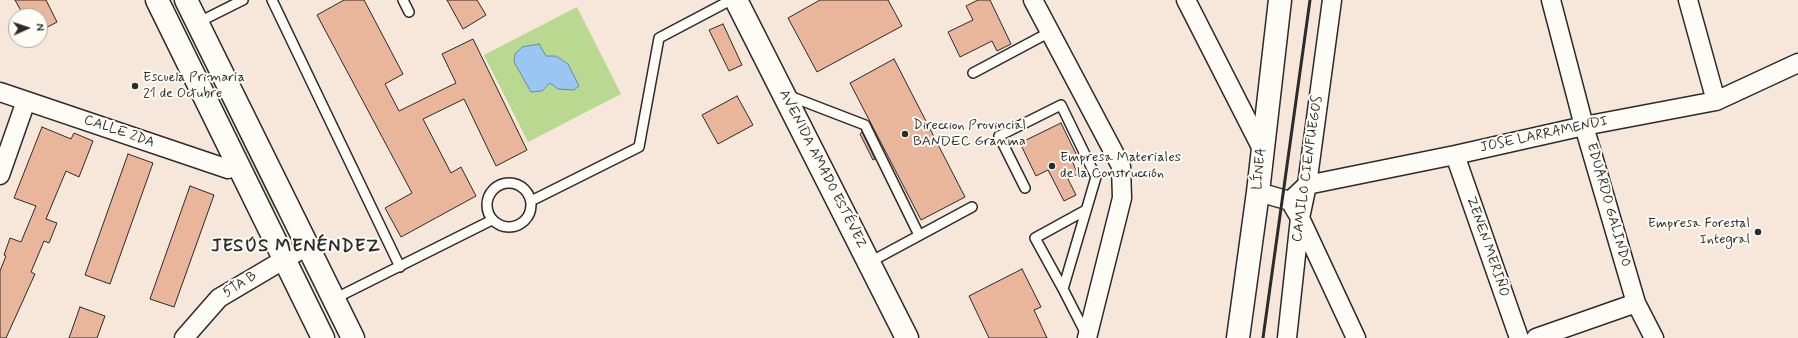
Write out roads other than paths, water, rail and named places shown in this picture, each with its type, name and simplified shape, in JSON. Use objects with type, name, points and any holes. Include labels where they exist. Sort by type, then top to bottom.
[{"type":"main road","name":"AVENIDA AMADO ESTÉVEZ","points":[[736,0],[870,262],[907,338]]},
{"type":"main road","name":"LÍNEA","points":[[1238,338],[1258,192],[1280,0]]},
{"type":"main road","points":[[191,7],[353,338]]},
{"type":"main road","points":[[161,8],[323,338]]},
{"type":"street","points":[[1033,0],[1121,166],[1122,198],[1087,338]]},
{"type":"street","points":[[1186,0],[1262,149]]},
{"type":"street","name":"CAMILO CIENFUEGOS","points":[[1287,338],[1300,218],[1307,185],[1332,0]]},
{"type":"street","name":"EDUARDO GALINDO","points":[[1551,0],[1584,126],[1636,303],[1654,338]]},
{"type":"street","points":[[1688,0],[1716,101]]},
{"type":"street","points":[[161,8],[191,7]]},
{"type":"street","name":"JOSE LARRAMENDI","points":[[1307,185],[1455,155],[1584,126],[1716,101],[1798,63]]},
{"type":"street","name":"CALLE 2DA","points":[[0,92],[120,131],[228,169],[237,163]]},
{"type":"street","points":[[0,175],[26,101]]},
{"type":"street","name":"ZENEN MERIÑO","points":[[1455,155],[1519,338]]},
{"type":"street","points":[[1290,201],[1307,185]]},
{"type":"street","points":[[1258,192],[1290,201],[1300,218],[1356,338]]},
{"type":"street","name":"5TA B","points":[[184,338],[219,298],[284,258],[308,246]]},
{"type":"street","points":[[1536,338],[1636,303]]},
{"type":"lane","points":[[191,7],[243,0]]},
{"type":"lane","points":[[272,0],[400,267]]},
{"type":"lane","points":[[403,0],[409,12]]},
{"type":"lane","points":[[531,201],[639,147],[659,38],[731,0]]},
{"type":"lane","points":[[973,73],[1050,32]]},
{"type":"lane","points":[[784,93],[865,125],[919,235]]},
{"type":"lane","points":[[1025,188],[999,136],[1061,105],[1096,177],[1063,289]]},
{"type":"lane","points":[[510,182],[517,184],[528,194],[531,201],[529,215],[519,225],[504,227],[492,220],[486,207],[490,192],[502,183],[510,182]]},
{"type":"lane","points":[[870,262],[972,207]]},
{"type":"lane","points":[[1086,210],[1035,238],[1063,289],[1087,338]]},
{"type":"lane","points":[[334,299],[492,220]]},
{"type":"water","points":[[539,44],[546,56],[556,56],[568,64],[579,86],[574,90],[558,89],[550,83],[542,91],[531,92],[514,62],[515,54],[522,47]]},
{"type":"railway","points":[[1263,338],[1310,0]]},
{"type":"place","name":"Escuela Primaria 21 de Octubre","points":[[135,86]]},
{"type":"place","name":"Direccion Provincial BANDEC Granma","points":[[905,134]]},
{"type":"place","name":"Empresa Materiales de la Construcción","points":[[1052,166]]},
{"type":"place","name":"Empresa Forestal Integral","points":[[1758,232]]},
{"type":"district","name":"JESÚS MENÉNDEZ","points":[[296,247]]}]
